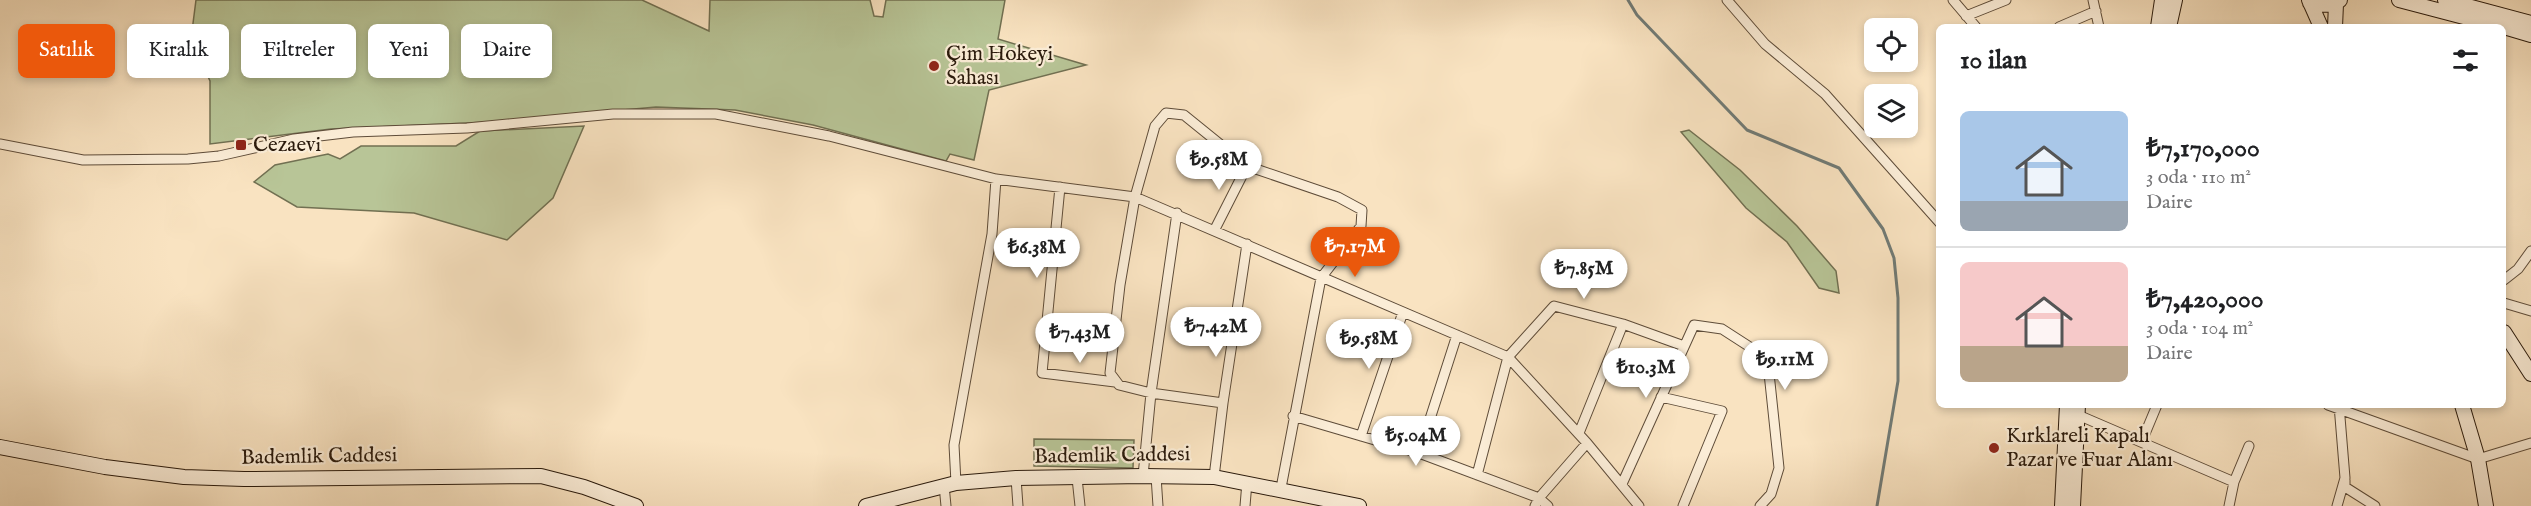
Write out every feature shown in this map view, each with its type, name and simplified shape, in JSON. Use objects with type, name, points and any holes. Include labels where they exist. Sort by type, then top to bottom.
[{"type":"street","points":[[1727,0],[1765,44],[1825,94],[1936,219]]},
{"type":"street","points":[[1953,0],[1973,24]]},
{"type":"street","points":[[1966,16],[2006,0]]},
{"type":"street","points":[[2093,0],[2098,24]]},
{"type":"street","points":[[2158,24],[2162,0]]},
{"type":"street","points":[[2170,24],[2175,0]]},
{"type":"street","points":[[2399,0],[2491,24]]},
{"type":"street","points":[[2445,0],[2531,23]]},
{"type":"street","points":[[2320,24],[2309,1],[2338,2],[2335,24]]},
{"type":"street","points":[[2066,24],[2096,11]]},
{"type":"street","points":[[2506,28],[2531,35]]},
{"type":"street","points":[[1115,382],[1109,368],[1135,197],[1155,126],[1166,113],[1184,115],[1247,166],[1338,197],[1362,210],[1361,226],[1321,278],[1281,488]]},
{"type":"street","points":[[0,144],[83,160],[188,159],[219,156],[294,139],[353,132],[467,128],[613,114],[716,114],[830,136],[996,179],[1135,197],[1215,229],[1321,278],[1508,357],[1579,433],[1639,506]]},
{"type":"street","points":[[1215,229],[1247,166]]},
{"type":"street","points":[[946,506],[954,445],[992,234],[996,179]]},
{"type":"street","points":[[1060,187],[1042,373],[1115,382],[1151,393],[1223,403]]},
{"type":"street","points":[[1158,506],[1150,476],[1151,393],[1177,213]]},
{"type":"street","points":[[1214,477],[1247,244]]},
{"type":"street","points":[[2506,278],[2518,269],[2531,251]]},
{"type":"street","points":[[2506,304],[2531,311]]},
{"type":"street","points":[[1477,475],[1508,357],[1554,306],[1623,324],[1684,346]]},
{"type":"street","points":[[1362,436],[1403,312]]},
{"type":"street","points":[[1579,433],[1623,324]]},
{"type":"street","points":[[1622,484],[1694,325],[1722,329],[1752,349],[1769,373],[1779,468],[1771,494],[1760,506]]},
{"type":"street","points":[[1419,453],[1457,335]]},
{"type":"street","points":[[2506,335],[2531,374]]},
{"type":"street","points":[[1661,397],[1722,411],[1683,506]]},
{"type":"street","points":[[2062,506],[2067,408]]},
{"type":"street","points":[[2142,441],[2156,408]]},
{"type":"street","points":[[2339,408],[2345,487],[2375,506]]},
{"type":"street","points":[[2342,408],[2478,459],[2531,443]]},
{"type":"street","points":[[2463,408],[2478,459],[2486,506]]},
{"type":"street","points":[[2073,506],[2078,410],[2234,482]]},
{"type":"street","points":[[1293,416],[1419,453],[1548,506]]},
{"type":"street","points":[[1537,502],[1587,443]]},
{"type":"street","points":[[2229,506],[2234,482],[2249,446]]},
{"type":"street","name":"Bademlik Caddesi","points":[[0,447],[105,467],[184,477],[244,479],[541,476],[584,487],[636,506]]},
{"type":"street","name":"Bademlik Caddesi","points":[[866,506],[950,484],[1016,478],[1150,476],[1214,477],[1281,488],[1338,504],[1359,506]]},
{"type":"street","points":[[1016,478],[1018,506]]},
{"type":"street","points":[[1077,478],[1080,506]]},
{"type":"street","points":[[2337,506],[2345,478]]},
{"type":"street","points":[[1245,506],[1247,482]]},
{"type":"green space","points":[[196,0],[642,0],[709,31],[710,0],[870,0],[874,16],[883,17],[886,0],[1005,0],[998,39],[1086,65],[989,90],[974,160],[950,154],[946,161],[813,125],[735,110],[656,107],[490,122],[331,129],[210,144],[209,78],[229,78],[229,24],[193,24]]},
{"type":"green space","points":[[584,126],[553,198],[507,240],[414,213],[297,207],[254,182],[275,165],[328,154],[340,159],[361,146],[456,146],[480,131]]},
{"type":"green space","points":[[1689,130],[1740,170],[1797,226],[1836,271],[1839,293],[1819,288],[1787,242],[1746,208],[1681,132]]},
{"type":"green space","points":[[1034,439],[1134,440],[1133,468],[1034,466]]},
{"type":"waterway","points":[[1628,0],[1637,15],[1747,130],[1839,168],[1883,229],[1894,258],[1898,298],[1898,381],[1877,506]]},
{"type":"place","name":"Çim Hokeyi Sahası","points":[[934,66]]},
{"type":"place","name":"Cezaevi","points":[[241,145]]},
{"type":"place","name":"Kırklareli Kapalı Pazar ve Fuar Alanı","points":[[1994,448]]}]
